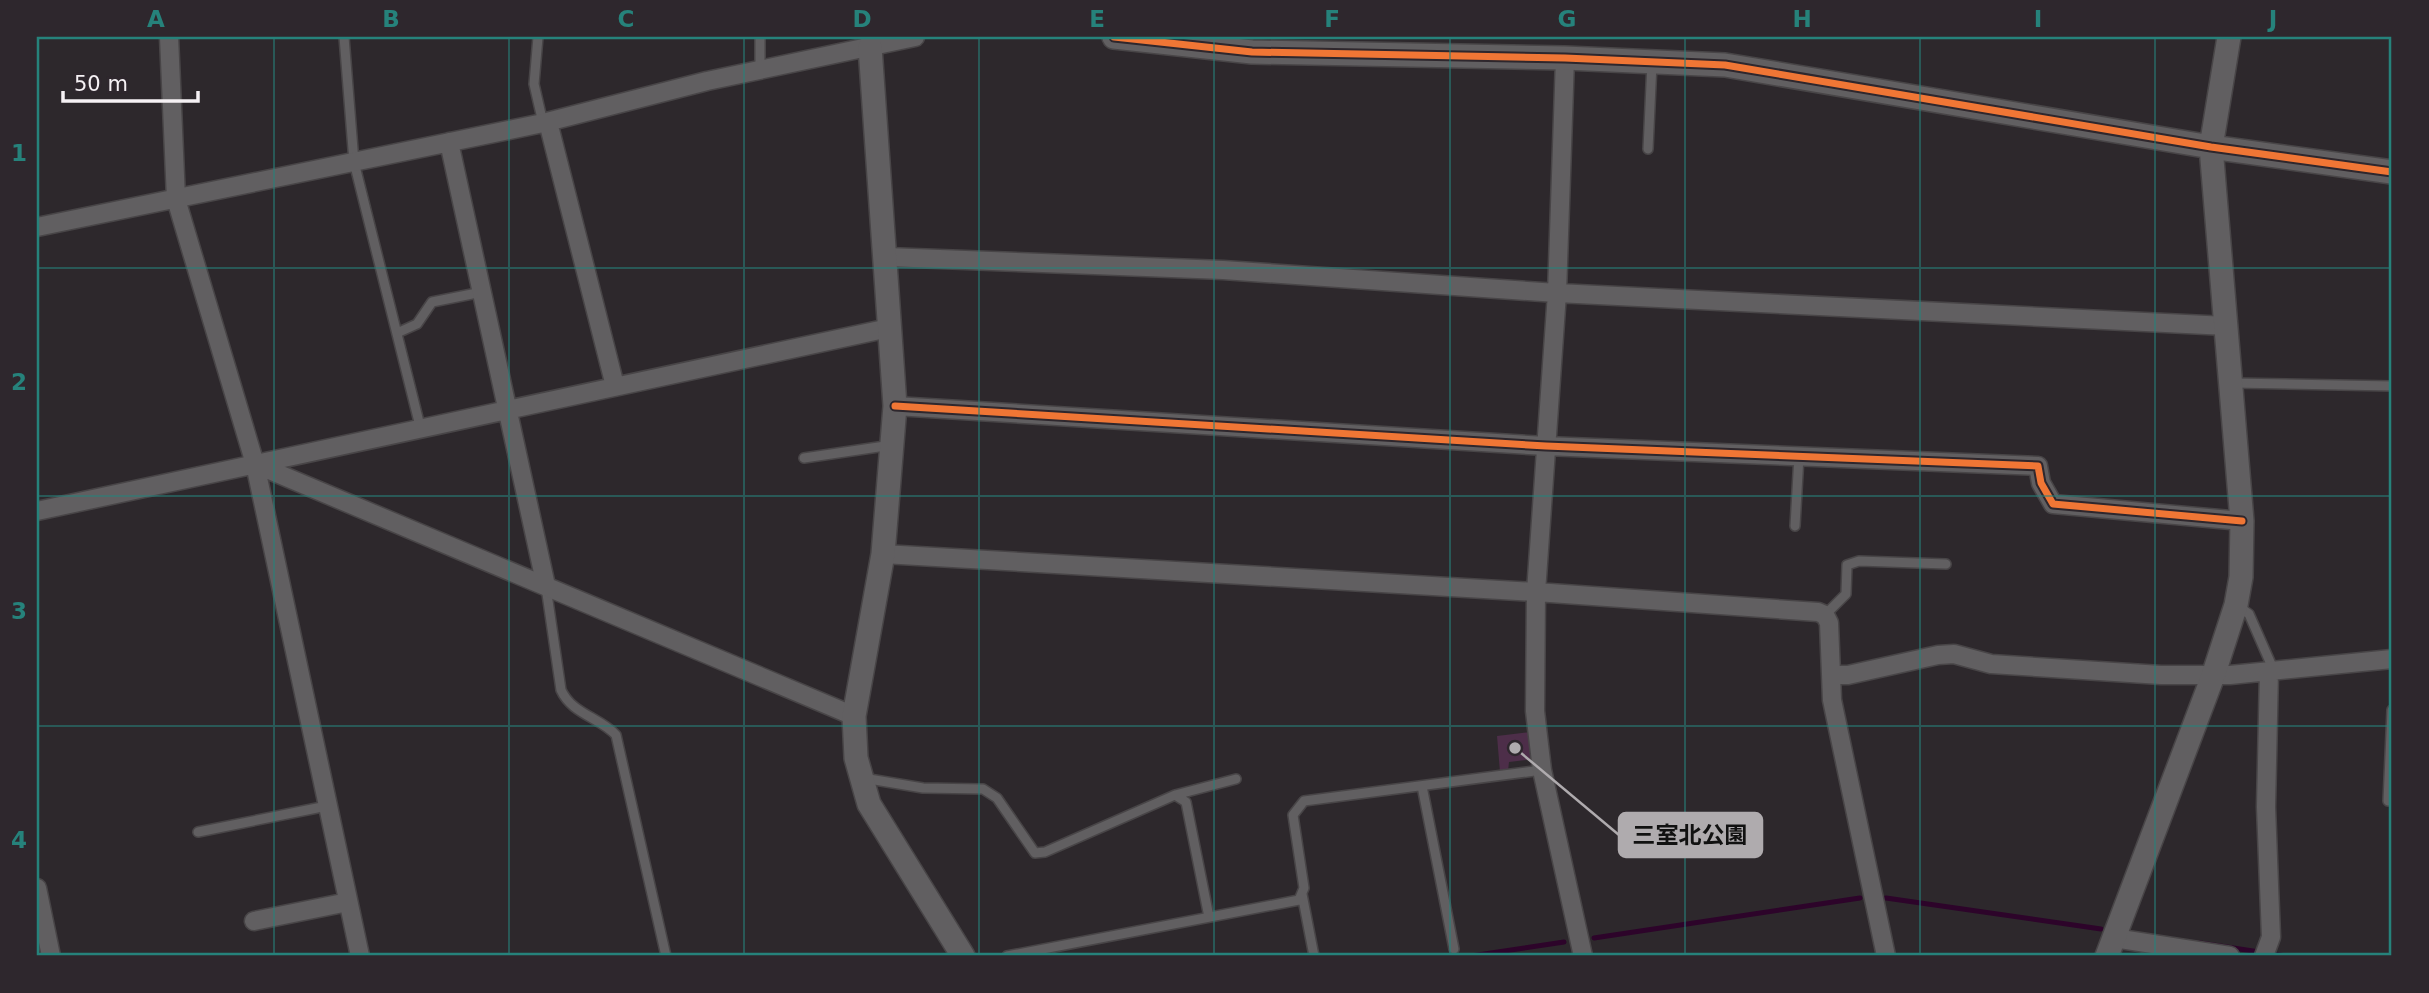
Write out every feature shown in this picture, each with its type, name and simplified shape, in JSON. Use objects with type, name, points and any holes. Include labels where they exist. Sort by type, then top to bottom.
[{"type":"street","points":[[169,37],[176,199],[255,464],[359,956]]},
{"type":"street","points":[[37,226],[545,122],[760,69],[915,37]]},
{"type":"street","points":[[1114,37],[1252,52],[1565,58],[1725,65],[2211,147],[2392,172]]},
{"type":"street","points":[[2229,37],[2211,147],[2242,521],[2241,577],[2236,605],[2213,676],[2111,947],[2230,956]]},
{"type":"street","points":[[870,47],[887,257],[895,406],[883,554],[854,716],[856,758],[869,804],[963,956]]},
{"type":"street","points":[[1565,58],[1557,293],[1536,592],[1535,711],[1542,770],[1583,956]]},
{"type":"street","points":[[545,122],[615,386]]},
{"type":"street","points":[[449,142],[546,586]]},
{"type":"street","points":[[887,257],[1223,271],[1557,293],[2227,326]]},
{"type":"street","points":[[37,511],[420,426],[890,328]]},
{"type":"street","points":[[895,406],[1546,446],[2038,466],[2041,483],[2053,504],[2242,521]]},
{"type":"street","points":[[255,464],[854,716]]},
{"type":"street","points":[[883,554],[1536,592],[1818,612],[1825,615],[1829,623],[1832,700],[1886,956]]},
{"type":"street","points":[[1831,675],[1848,675],[1938,655],[1954,654],[1991,664],[2213,676],[2392,659]]},
{"type":"street","points":[[2264,956],[2271,937],[2266,807],[2271,671]]},
{"type":"street","points":[[37,888],[51,956]]},
{"type":"street","points":[[254,921],[348,902]]},
{"type":"lane","points":[[345,37],[354,162],[420,426]]},
{"type":"lane","points":[[538,37],[534,84],[545,122]]},
{"type":"lane","points":[[760,37],[760,69]]},
{"type":"lane","points":[[1648,149],[1652,62]]},
{"type":"lane","points":[[397,333],[417,324],[432,302],[482,292]]},
{"type":"lane","points":[[2231,383],[2392,386]]},
{"type":"lane","points":[[804,458],[892,444]]},
{"type":"lane","points":[[1795,526],[1799,456]]},
{"type":"lane","points":[[1825,615],[1846,594],[1847,565],[1859,561],[1946,564]]},
{"type":"lane","points":[[546,586],[561,690],[568,705],[606,724],[616,735],[666,956]]},
{"type":"lane","points":[[2236,605],[2249,614],[2271,671]]},
{"type":"lane","points":[[2388,801],[2392,710]]},
{"type":"lane","points":[[1007,956],[1299,900],[1304,888],[1293,815],[1304,801],[1542,770]]},
{"type":"lane","points":[[862,777],[923,789],[983,789],[998,798],[1035,853],[1045,852],[1175,795],[1236,779]]},
{"type":"lane","points":[[1422,786],[1454,949]]},
{"type":"lane","points":[[1175,795],[1186,802],[1209,918]]},
{"type":"lane","points":[[198,832],[327,806]]},
{"type":"lane","points":[[1302,894],[1314,956]]},
{"type":"shaded area","points":[[1531,732],[1534,759],[1509,762],[1508,771],[1500,772],[1497,736]]},
{"type":"waterway","points":[[1594,938],[1860,898]]},
{"type":"waterway","points":[[1886,898],[2101,929]]},
{"type":"waterway","points":[[1471,956],[1564,942]]},
{"type":"waterway","points":[[2200,943],[2286,956]]},
{"type":"cycle path","points":[[1114,37],[1252,52],[1565,58],[1725,65],[2211,147],[2392,172]]},
{"type":"cycle path","points":[[895,406],[1546,446],[2038,466],[2041,483],[2053,504],[2242,521]]},
{"type":"place","name":"三室北公園","points":[[1515,748]]}]
